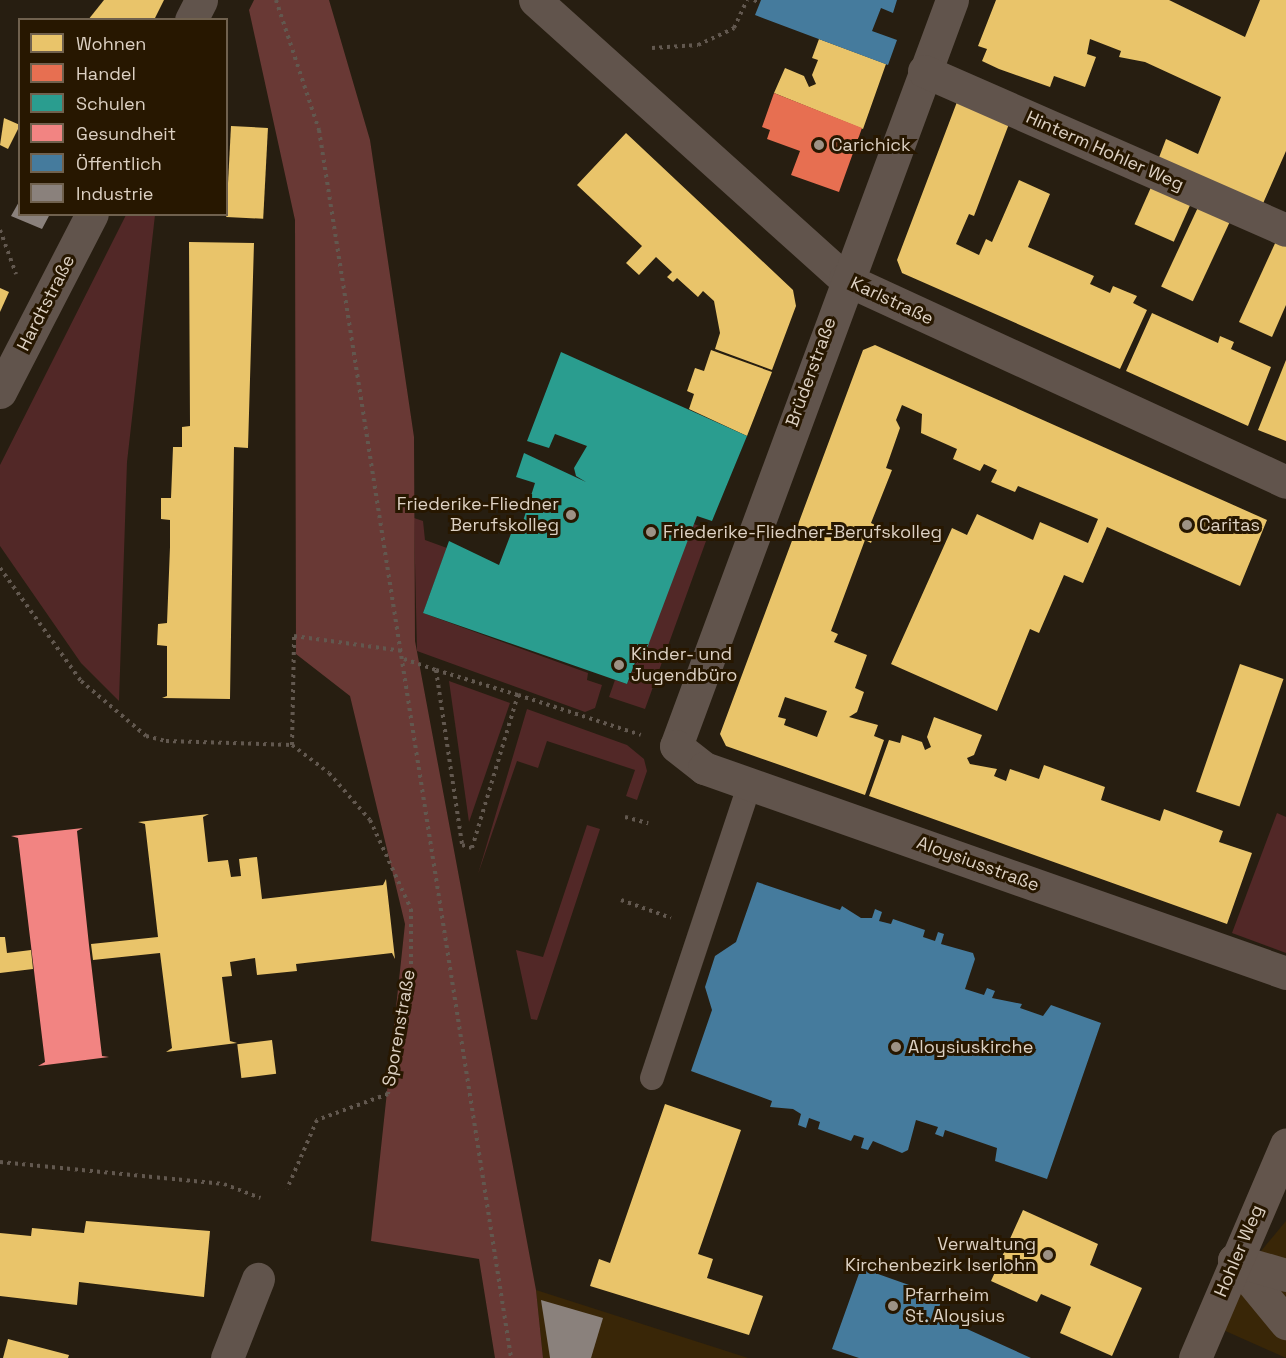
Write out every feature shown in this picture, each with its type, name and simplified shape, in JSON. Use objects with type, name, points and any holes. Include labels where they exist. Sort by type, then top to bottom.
[{"type":"street","points":[[192,18],[201,0]]},
{"type":"street","name":"Karlstraße","points":[[535,0],[845,279],[1286,482]]},
{"type":"street","name":"Brüderstraße","points":[[676,746],[845,279],[952,0]]},
{"type":"street","name":"Hinterm Hohler Weg","points":[[924,71],[1286,230]]},
{"type":"street","name":"Hardtstraße","points":[[0,392],[91,216]]},
{"type":"street","name":"Aloysiusstraße","points":[[676,746],[704,768],[1286,973]]},
{"type":"street","name":"Hohler Weg","points":[[1195,1358],[1234,1260],[1286,1145]]},
{"type":"street","points":[[1234,1260],[1286,1275]]},
{"type":"street","points":[[1234,1260],[1286,1323]]},
{"type":"street","points":[[227,1358],[258,1279]]},
{"type":"lane","points":[[652,1078],[750,783]]},
{"type":"path","points":[[276,0],[319,130],[403,651],[511,1358]]},
{"type":"path","points":[[652,48],[698,45],[734,28],[747,0]]},
{"type":"path","points":[[754,0],[760,3]]},
{"type":"path","points":[[0,567],[81,681],[146,736],[166,741],[292,745],[294,636],[403,651]]},
{"type":"path","points":[[404,659],[676,746]]},
{"type":"path","points":[[436,670],[462,844],[472,848],[518,695]]},
{"type":"path","name":"Sporenstraße","points":[[287,1189],[317,1120],[388,1095],[411,974],[411,909],[370,820],[329,773],[292,745]]},
{"type":"path","points":[[625,817],[648,823]]},
{"type":"path","points":[[621,900],[667,917]]},
{"type":"path","points":[[0,1162],[224,1184],[260,1198]]},
{"type":"shaded area","points":[[254,0],[329,0],[370,140],[414,437],[415,641],[536,1290],[543,1358],[495,1358],[479,1259],[371,1241],[405,924],[350,696],[296,654],[295,220],[249,10]]},
{"type":"shaded area","points":[[125,216],[155,216],[127,462],[119,701],[81,663],[0,546],[0,465]]},
{"type":"shaded area","points":[[414,518],[423,521],[425,540],[447,548],[423,613],[588,673],[587,680],[602,685],[595,708],[585,712],[417,651]]},
{"type":"shaded area","points":[[694,524],[710,530],[645,709],[609,697],[615,680],[627,684]]},
{"type":"shaded area","points":[[449,681],[510,703],[469,822]]},
{"type":"shaded area","points":[[527,709],[627,745],[644,759],[647,771],[637,800],[626,796],[635,770],[547,741],[538,768],[517,761],[478,874]]},
{"type":"shaded area","points":[[1277,813],[1286,817],[1286,953],[1232,933]]},
{"type":"shaded area","points":[[587,825],[600,829],[537,1020],[531,1019],[516,950],[543,957]]},
{"type":"shaded area","points":[[1286,1221],[1286,1358],[1203,1321]]},
{"type":"shaded area","points":[[536,1290],[745,1357],[748,1358],[543,1358]]},
{"type":"building: Wohnen","points":[[104,0],[164,0],[155,18],[90,18]]},
{"type":"building: Wohnen","points":[[996,0],[1169,0],[1245,37],[1260,0],[1286,0],[1286,151],[1261,208],[1158,160],[1166,139],[1198,154],[1221,97],[1145,62],[1119,57],[1121,51],[1090,39],[1087,54],[1096,57],[1085,87],[1054,76],[1050,87],[999,69],[982,61],[987,49],[978,46]]},
{"type":"building: Wohnen","points":[[819,39],[886,64],[863,129],[774,93],[785,68],[804,76],[809,87],[816,84],[812,75],[818,60],[812,58]]},
{"type":"building: Wohnen","points":[[960,94],[1012,116],[974,216],[969,214],[956,244],[979,255],[986,239],[992,242],[1019,180],[1050,194],[1028,247],[1094,276],[1090,284],[1110,293],[1113,286],[1137,296],[1133,303],[1147,310],[1120,369],[902,273],[897,260]]},
{"type":"building: Wohnen","points":[[4,118],[18,124],[18,129],[8,149],[0,145]]},
{"type":"building: Wohnen","points":[[231,126],[268,128],[263,219],[226,217]]},
{"type":"building: Wohnen","points":[[626,133],[793,290],[796,306],[772,370],[715,349],[720,333],[714,301],[703,291],[698,297],[677,278],[673,282],[667,277],[672,272],[656,257],[639,275],[626,263],[642,246],[577,185]]},
{"type":"building: Wohnen","points":[[1152,185],[1191,202],[1174,242],[1135,224]]},
{"type":"building: Wohnen","points":[[1200,203],[1232,218],[1193,301],[1161,286]]},
{"type":"building: Wohnen","points":[[1277,239],[1286,243],[1286,305],[1272,337],[1239,322]]},
{"type":"building: Wohnen","points":[[189,242],[254,243],[248,448],[234,447],[230,699],[162,698],[167,696],[167,646],[157,645],[158,624],[167,623],[170,547],[170,520],[161,519],[161,498],[171,498],[173,447],[182,447],[182,427],[190,426]]},
{"type":"building: Wohnen","points":[[0,288],[9,292],[0,312]]},
{"type":"building: Wohnen","points":[[1152,313],[1218,343],[1220,336],[1234,342],[1231,349],[1271,367],[1248,426],[1126,371]]},
{"type":"building: Wohnen","points":[[875,345],[1267,520],[1240,586],[1107,527],[1083,583],[1064,575],[1039,633],[1030,629],[997,711],[891,664],[952,528],[967,535],[977,514],[1033,540],[1040,522],[1088,543],[1098,519],[1018,486],[1015,492],[991,482],[997,470],[984,464],[980,471],[953,459],[957,449],[921,433],[922,414],[902,405],[896,420],[900,428],[886,468],[892,470],[871,523],[877,526],[871,543],[865,540],[831,631],[838,634],[834,642],[867,655],[855,688],[864,692],[857,712],[849,717],[878,725],[874,736],[884,740],[865,795],[726,746],[720,734],[863,350]],"holes":[[[785,697],[827,711],[817,737],[784,725],[786,719],[778,717]]]},
{"type":"building: Wohnen","points":[[711,350],[772,372],[747,436],[689,409],[694,394],[687,391],[695,368],[704,371]]},
{"type":"building: Wohnen","points":[[1286,360],[1286,441],[1258,430]]},
{"type":"building: Wohnen","points":[[1240,664],[1283,679],[1240,807],[1196,792]]},
{"type":"building: Wohnen","points":[[934,717],[982,735],[974,755],[967,758],[970,764],[997,769],[994,776],[1006,781],[1010,769],[1039,779],[1044,765],[1105,787],[1101,800],[1160,821],[1164,809],[1223,831],[1219,842],[1252,853],[1227,924],[869,796],[889,740],[900,743],[902,735],[922,742],[925,750],[931,747],[927,737]]},
{"type":"building: Wohnen","points":[[209,814],[203,817],[208,862],[228,860],[231,877],[241,876],[239,859],[257,857],[262,899],[383,885],[386,879],[395,959],[392,953],[296,964],[297,971],[257,975],[255,958],[230,962],[232,976],[222,977],[230,1041],[237,1043],[166,1052],[172,1048],[160,953],[93,960],[91,944],[158,937],[145,824],[138,822]]},
{"type":"building: Wohnen","points":[[0,937],[5,937],[7,953],[31,950],[33,969],[0,973]]},
{"type":"building: Wohnen","points":[[272,1040],[276,1074],[241,1078],[237,1044]]},
{"type":"building: Wohnen","points":[[665,1104],[741,1130],[698,1254],[713,1259],[707,1278],[763,1296],[749,1335],[590,1286],[599,1259],[610,1263]]},
{"type":"building: Wohnen","points":[[1023,1210],[1098,1244],[1090,1265],[1142,1288],[1112,1356],[1060,1333],[1071,1307],[1041,1294],[1037,1302],[991,1281]]},
{"type":"building: Wohnen","points":[[86,1221],[210,1231],[204,1297],[79,1282],[77,1305],[0,1296],[0,1233],[31,1236],[32,1228],[84,1233]]},
{"type":"building: Wohnen","points":[[8,1339],[69,1355],[68,1358],[3,1358]]},
{"type":"building: Handel","name":"Carichick","points":[[774,93],[862,128],[839,192],[791,175],[800,151],[767,139],[770,130],[762,127]]},
{"type":"building: Schulen","name":"Friederike-Fliedner-Berufskolleg","points":[[561,352],[747,436],[712,521],[697,516],[643,659],[637,657],[627,684],[423,613],[449,541],[499,565],[512,531],[519,534],[535,483],[516,477],[524,453],[586,482],[576,476],[574,468],[587,446],[555,434],[549,448],[527,441]]},
{"type":"building: Gesundheit","points":[[83,828],[77,831],[89,945],[102,1056],[109,1057],[38,1066],[45,1062],[18,838],[11,836]]},
{"type":"building: Öffentlich","points":[[761,0],[897,0],[893,13],[881,8],[872,31],[897,40],[888,65],[755,15]]},
{"type":"building: Öffentlich","name":"Aloysiuskirche","points":[[757,882],[840,910],[842,906],[861,918],[872,918],[875,909],[882,912],[879,921],[891,924],[893,919],[925,930],[923,937],[935,941],[938,932],[944,934],[941,944],[973,953],[975,959],[965,989],[984,995],[987,988],[995,991],[992,998],[1022,1004],[1020,1008],[1043,1016],[1051,1005],[1101,1023],[1047,1179],[995,1161],[997,1148],[945,1130],[943,1137],[935,1134],[938,1127],[916,1120],[908,1150],[902,1153],[873,1141],[868,1150],[861,1148],[864,1138],[854,1135],[851,1141],[818,1129],[820,1122],[809,1118],[806,1128],[798,1125],[801,1114],[793,1109],[770,1107],[772,1101],[691,1071],[712,1010],[705,987],[715,956],[736,942]]},
{"type":"building: Öffentlich","name":"Pfarrheim St. Aloysius","points":[[861,1268],[943,1297],[936,1315],[1031,1358],[859,1358],[832,1349]]},
{"type":"building: Industrie","points":[[18,204],[18,216],[49,216],[42,229],[11,216]]},
{"type":"building: Industrie","points":[[541,1300],[603,1318],[591,1358],[550,1358]]},
{"type":"place","name":"Carichick","points":[[819,145]]},
{"type":"place","name":"Friederike-Fliedner Berufskolleg","points":[[571,515]]},
{"type":"place","name":"Caritas","points":[[1187,525]]},
{"type":"place","name":"Friederike-Fliedner-Berufskolleg","points":[[651,532]]},
{"type":"place","name":"Kinder- und Jugendbüro","points":[[619,665]]},
{"type":"place","name":"Aloysiuskirche","points":[[896,1047]]},
{"type":"place","name":"Verwaltung Kirchenbezirk Iserlohn","points":[[1048,1255]]},
{"type":"place","name":"Pfarrheim St. Aloysius","points":[[893,1306]]}]
